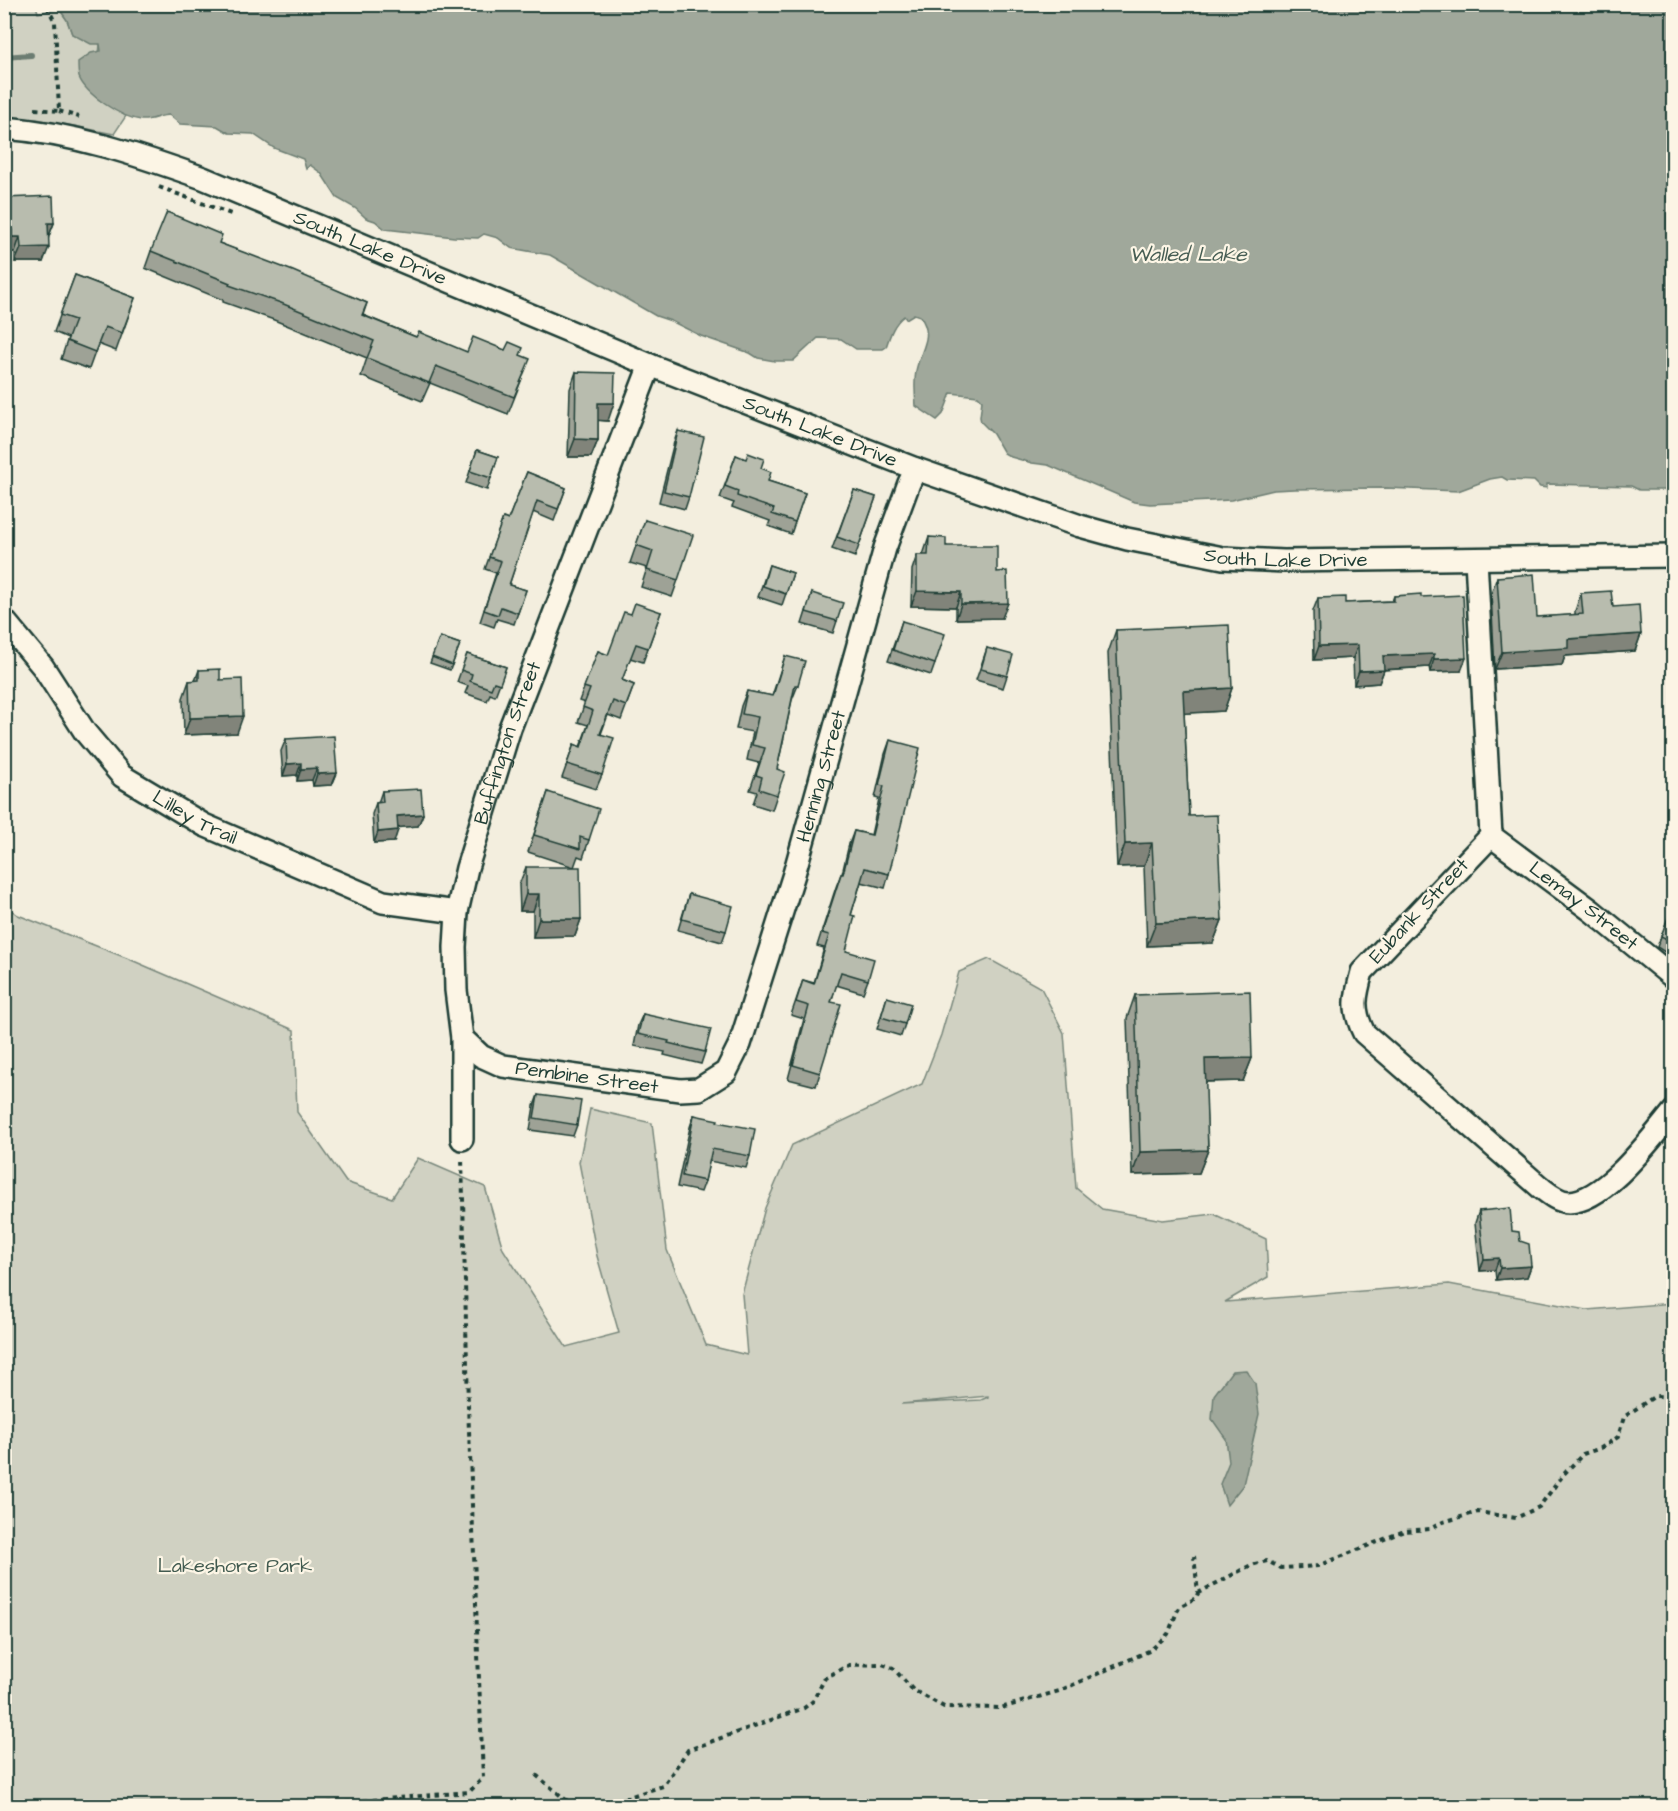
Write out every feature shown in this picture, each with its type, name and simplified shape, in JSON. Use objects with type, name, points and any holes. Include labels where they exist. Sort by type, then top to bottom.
[{"type":"street","name":"South Lake Drive","points":[[4,128],[78,138],[203,178],[650,365],[916,470],[1080,526],[1127,539],[1223,558],[1284,561],[1674,556]]},
{"type":"street","name":"Buffington Street","points":[[462,1139],[462,1038],[456,990],[455,947],[457,912],[474,842],[510,728],[650,365]]},
{"type":"street","name":"Henning Street","points":[[716,1078],[726,1072],[740,1044],[794,874],[885,548],[916,470]]},
{"type":"street","points":[[1476,559],[1491,836]]},
{"type":"street","name":"Lilley Trail","points":[[4,620],[43,667],[85,732],[122,776],[204,825],[383,902],[457,912]]},
{"type":"street","name":"Lemay Street","points":[[1491,836],[1592,911],[1674,978]]},
{"type":"street","name":"Eubank Street","points":[[1491,836],[1362,972],[1355,996],[1356,1017],[1364,1033],[1540,1187],[1554,1198],[1568,1202],[1583,1198],[1610,1183],[1644,1148],[1674,1111]]},
{"type":"street","name":"Pembine Street","points":[[462,1038],[481,1056],[503,1066],[680,1090],[699,1089],[716,1078]]},
{"type":"path","points":[[26,108],[59,111],[59,70],[55,22],[46,4]]},
{"type":"path","points":[[301,1806],[469,1792],[483,1778],[467,1383],[462,1139]]},
{"type":"path","points":[[1198,1593],[1251,1565],[1267,1561],[1281,1568],[1318,1566],[1404,1531],[1430,1529],[1443,1522],[1478,1512],[1516,1518],[1539,1507],[1564,1474],[1583,1454],[1601,1448],[1618,1437],[1624,1418],[1655,1396],[1674,1396]]},
{"type":"path","points":[[536,1775],[566,1800],[600,1806],[663,1786],[688,1750],[804,1708],[813,1701],[825,1678],[849,1665],[882,1664],[893,1668],[913,1690],[944,1707],[1001,1708],[1059,1691],[1151,1650],[1168,1634],[1179,1607],[1196,1598],[1198,1593],[1194,1556]]},
{"type":"green space","points":[[4,5],[36,5],[38,13],[59,9],[67,20],[72,34],[100,44],[95,96],[126,116],[114,134],[37,119],[5,117]]},
{"type":"green space","name":"Lakeshore Park","points":[[4,905],[18,915],[129,959],[294,1030],[297,1112],[346,1182],[392,1198],[418,1158],[485,1187],[503,1249],[566,1347],[619,1333],[597,1256],[579,1162],[590,1109],[652,1123],[667,1250],[706,1345],[747,1355],[742,1294],[765,1208],[792,1145],[922,1084],[941,1035],[959,972],[989,959],[1041,988],[1064,1033],[1076,1188],[1102,1209],[1163,1220],[1214,1214],[1266,1239],[1268,1277],[1225,1302],[1449,1284],[1587,1310],[1673,1303],[1673,1806],[5,1806]],"holes":[[[988,1396],[981,1400],[901,1404]]]},
{"type":"water","name":"Walled Lake","points":[[57,5],[1673,5],[1673,490],[1639,490],[1631,486],[1547,484],[1547,488],[1540,487],[1534,481],[1507,480],[1502,477],[1458,491],[1385,488],[1294,489],[1274,490],[1231,500],[1150,504],[1134,502],[1048,465],[1032,463],[1004,453],[993,434],[981,422],[982,400],[978,396],[951,393],[943,414],[937,420],[916,406],[916,371],[926,337],[924,323],[920,316],[914,314],[906,319],[904,316],[898,322],[883,349],[856,349],[841,339],[818,338],[793,361],[775,361],[758,358],[656,316],[550,255],[511,248],[498,238],[484,234],[478,238],[454,237],[385,229],[337,198],[321,173],[310,165],[306,169],[303,159],[274,148],[253,134],[229,133],[217,126],[180,124],[169,115],[141,120],[124,115],[97,98],[79,77],[78,62],[91,53],[101,51],[100,44],[91,44],[72,34],[67,20]]},
{"type":"water","points":[[1246,1370],[1255,1383],[1259,1414],[1243,1485],[1227,1505],[1220,1484],[1229,1462],[1226,1439],[1212,1419],[1214,1395],[1232,1371]]},
{"type":"building","points":[[53,196],[54,223],[48,223],[49,247],[21,248],[20,237],[12,237],[12,230],[4,230],[4,198]]},
{"type":"building","points":[[167,212],[222,235],[219,243],[293,271],[367,303],[362,315],[416,337],[419,332],[467,352],[473,337],[505,350],[509,342],[523,348],[520,355],[530,359],[514,397],[436,366],[429,383],[367,358],[374,341],[281,303],[229,285],[230,283],[151,251]]},
{"type":"building","points":[[75,275],[135,298],[122,333],[105,327],[95,352],[67,341],[75,320],[60,315]]},
{"type":"building","points":[[576,372],[615,373],[614,403],[598,403],[598,440],[575,439]]},
{"type":"building","points":[[678,431],[704,437],[689,497],[664,491]]},
{"type":"building","points":[[477,450],[498,457],[491,478],[470,471]]},
{"type":"building","points":[[748,453],[764,459],[761,468],[771,472],[768,481],[805,493],[795,522],[772,514],[774,509],[737,496],[738,491],[725,486],[736,455],[746,459]]},
{"type":"building","points":[[527,472],[566,488],[558,509],[537,501],[509,585],[526,590],[518,613],[501,607],[498,615],[484,610],[501,561],[489,557],[503,518],[508,520]]},
{"type":"building","points":[[854,490],[876,497],[859,545],[837,537]]},
{"type":"building","points":[[645,520],[693,535],[678,580],[647,570],[653,551],[636,545]]},
{"type":"building","points":[[929,537],[946,538],[946,546],[997,546],[997,572],[1007,571],[1008,603],[961,604],[961,592],[917,591],[917,555],[928,555]]},
{"type":"building","points":[[769,565],[793,573],[786,594],[763,586]]},
{"type":"building","points":[[1534,574],[1537,617],[1583,614],[1581,593],[1611,591],[1613,607],[1639,605],[1641,634],[1568,639],[1568,648],[1502,652],[1497,577]]},
{"type":"building","points":[[812,593],[843,603],[837,621],[806,612]]},
{"type":"building","points":[[1421,594],[1421,597],[1463,595],[1466,658],[1434,659],[1434,654],[1383,656],[1384,670],[1359,671],[1358,645],[1319,646],[1318,598],[1345,597],[1345,603],[1394,601],[1394,596]]},
{"type":"building","points":[[635,603],[661,612],[648,648],[636,644],[622,680],[634,685],[626,706],[613,701],[600,734],[614,738],[602,775],[567,764],[574,744],[581,747],[593,711],[583,707],[590,689],[584,687],[598,651],[608,655],[624,612],[631,614]]},
{"type":"building","points":[[902,621],[945,634],[935,664],[893,650]]},
{"type":"building","points":[[1229,625],[1232,688],[1183,691],[1189,816],[1217,815],[1222,920],[1156,923],[1152,843],[1125,844],[1116,630]]},
{"type":"building","points":[[440,637],[460,644],[452,665],[432,657]]},
{"type":"building","points":[[987,648],[1013,655],[1007,676],[981,669]]},
{"type":"building","points":[[467,654],[506,667],[500,684],[494,682],[491,689],[470,681],[472,674],[461,670]]},
{"type":"building","points":[[785,656],[805,661],[798,685],[795,685],[777,769],[785,772],[777,795],[759,789],[762,777],[756,775],[765,748],[752,745],[758,717],[742,714],[747,691],[773,696]]},
{"type":"building","points":[[220,669],[220,680],[242,679],[243,716],[190,718],[189,681],[199,680],[199,670]]},
{"type":"building","points":[[334,736],[337,773],[317,774],[317,768],[301,769],[301,763],[287,764],[286,739]]},
{"type":"building","points":[[890,740],[920,748],[889,874],[865,868],[851,915],[855,916],[846,951],[874,959],[868,980],[841,972],[831,1002],[841,1004],[820,1073],[793,1065],[809,1006],[796,1002],[803,980],[814,984],[829,935],[822,933],[841,874],[843,874],[854,831],[872,835],[884,786],[879,785]]},
{"type":"building","points":[[421,789],[423,814],[397,816],[398,830],[378,832],[376,803],[383,802],[382,791]]},
{"type":"building","points":[[548,792],[599,809],[589,840],[580,837],[580,849],[534,835]]},
{"type":"building","points":[[526,867],[580,867],[581,919],[539,919],[539,894],[526,894]]},
{"type":"building","points":[[689,894],[733,906],[726,931],[682,919]]},
{"type":"building","points":[[1674,910],[1674,943],[1661,936]]},
{"type":"building","points":[[1250,991],[1252,1058],[1205,1059],[1208,1150],[1140,1152],[1135,995]]},
{"type":"building","points":[[887,997],[911,1004],[905,1024],[881,1017]]},
{"type":"building","points":[[643,1014],[711,1029],[705,1052],[638,1034]]},
{"type":"building","points":[[538,1095],[581,1101],[577,1125],[534,1118]]},
{"type":"building","points":[[694,1115],[755,1129],[750,1156],[712,1149],[705,1181],[682,1176]]},
{"type":"building","points":[[1510,1208],[1512,1231],[1519,1232],[1520,1241],[1529,1244],[1531,1266],[1500,1268],[1499,1258],[1484,1259],[1479,1211]]},
{"type":"waterway","points":[[4,57],[31,55]]}]
